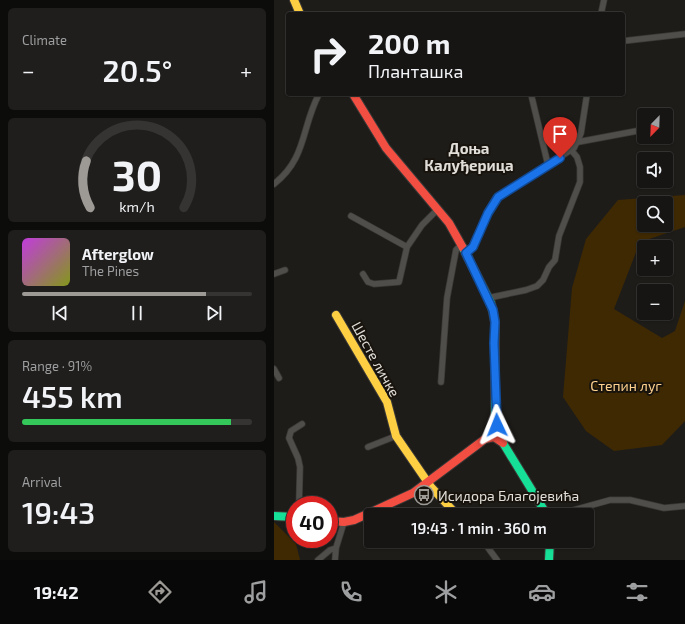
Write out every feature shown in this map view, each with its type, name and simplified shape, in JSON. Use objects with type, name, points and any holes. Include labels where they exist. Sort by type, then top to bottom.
[{"type":"street","points":[[294,0],[299,12]]},
{"type":"street","points":[[601,12],[604,0]]},
{"type":"street","points":[[625,41],[685,34]]},
{"type":"street","points":[[274,184],[286,173],[296,160],[318,96]]},
{"type":"street","points":[[354,96],[386,148],[438,209],[466,253],[488,298],[495,322],[495,437]]},
{"type":"street","points":[[531,96],[548,165]]},
{"type":"street","points":[[466,253],[473,247],[488,213],[498,197],[572,151],[578,142],[587,96]]},
{"type":"street","points":[[578,142],[637,131]]},
{"type":"street","points":[[488,298],[526,290],[537,286],[543,280],[548,267],[555,260],[560,236],[580,182],[581,172],[577,157],[572,151]]},
{"type":"street","points":[[363,274],[368,282],[374,284],[399,282],[407,247],[422,225],[438,209]]},
{"type":"street","points":[[351,216],[407,247]]},
{"type":"street","points":[[441,382],[446,298],[456,250],[461,245]]},
{"type":"street","points":[[274,274],[285,270]]},
{"type":"street","name":"Шесте личке","points":[[336,315],[386,402],[396,436],[428,483],[451,508]]},
{"type":"street","points":[[274,369],[279,378]]},
{"type":"street","points":[[299,496],[299,462],[289,438],[291,431],[302,424]]},
{"type":"street","points":[[368,447],[396,436]]},
{"type":"street","points":[[338,522],[344,522],[365,516],[413,493],[488,437],[495,437],[506,446],[543,508]]},
{"type":"street","points":[[581,508],[610,500],[630,500],[664,508],[685,506]]},
{"type":"street","points":[[274,516],[286,517]]},
{"type":"street","points":[[338,542],[344,522]]},
{"type":"street","points":[[318,560],[330,550],[336,548],[335,560]]},
{"type":"street","points":[[488,548],[497,560]]},
{"type":"street","points":[[549,560],[550,548]]},
{"type":"green space","name":"Степин луг","points":[[685,195],[685,227],[673,231],[673,196],[672,196]]},
{"type":"green space","name":"Степин луг","points":[[637,199],[637,232],[670,232],[646,240],[637,240],[637,250],[614,309],[662,338],[675,331],[685,301],[685,421],[662,445],[614,451],[586,431],[563,397],[572,288],[586,239],[618,200]]},
{"type":"green space","points":[[274,522],[286,534],[286,548],[297,548],[300,560],[274,560]]},
{"type":"traffic: fast","points":[[463,248],[491,303],[495,322],[495,437]]},
{"type":"traffic: fast","points":[[503,443],[543,508]]},
{"type":"traffic: fast","points":[[274,516],[286,517]]},
{"type":"traffic: fast","points":[[549,560],[550,548]]},
{"type":"traffic: slow","points":[[294,0],[299,12]]},
{"type":"traffic: slow","points":[[336,315],[387,402],[396,436],[431,487],[450,508]]},
{"type":"traffic: jam","points":[[354,96],[386,148],[449,223],[463,248]]},
{"type":"traffic: jam","points":[[338,522],[354,520],[413,493],[485,439],[494,437],[503,443]]},
{"type":"place","name":"Исидора Благојевића","points":[[424,495]]},
{"type":"district","name":"Доња Калуђерица","points":[[469,156]]},
{"type":"route","points":[[497,425],[494,343],[495,322],[493,310],[466,253],[473,247],[488,213],[498,197],[560,158]]}]
